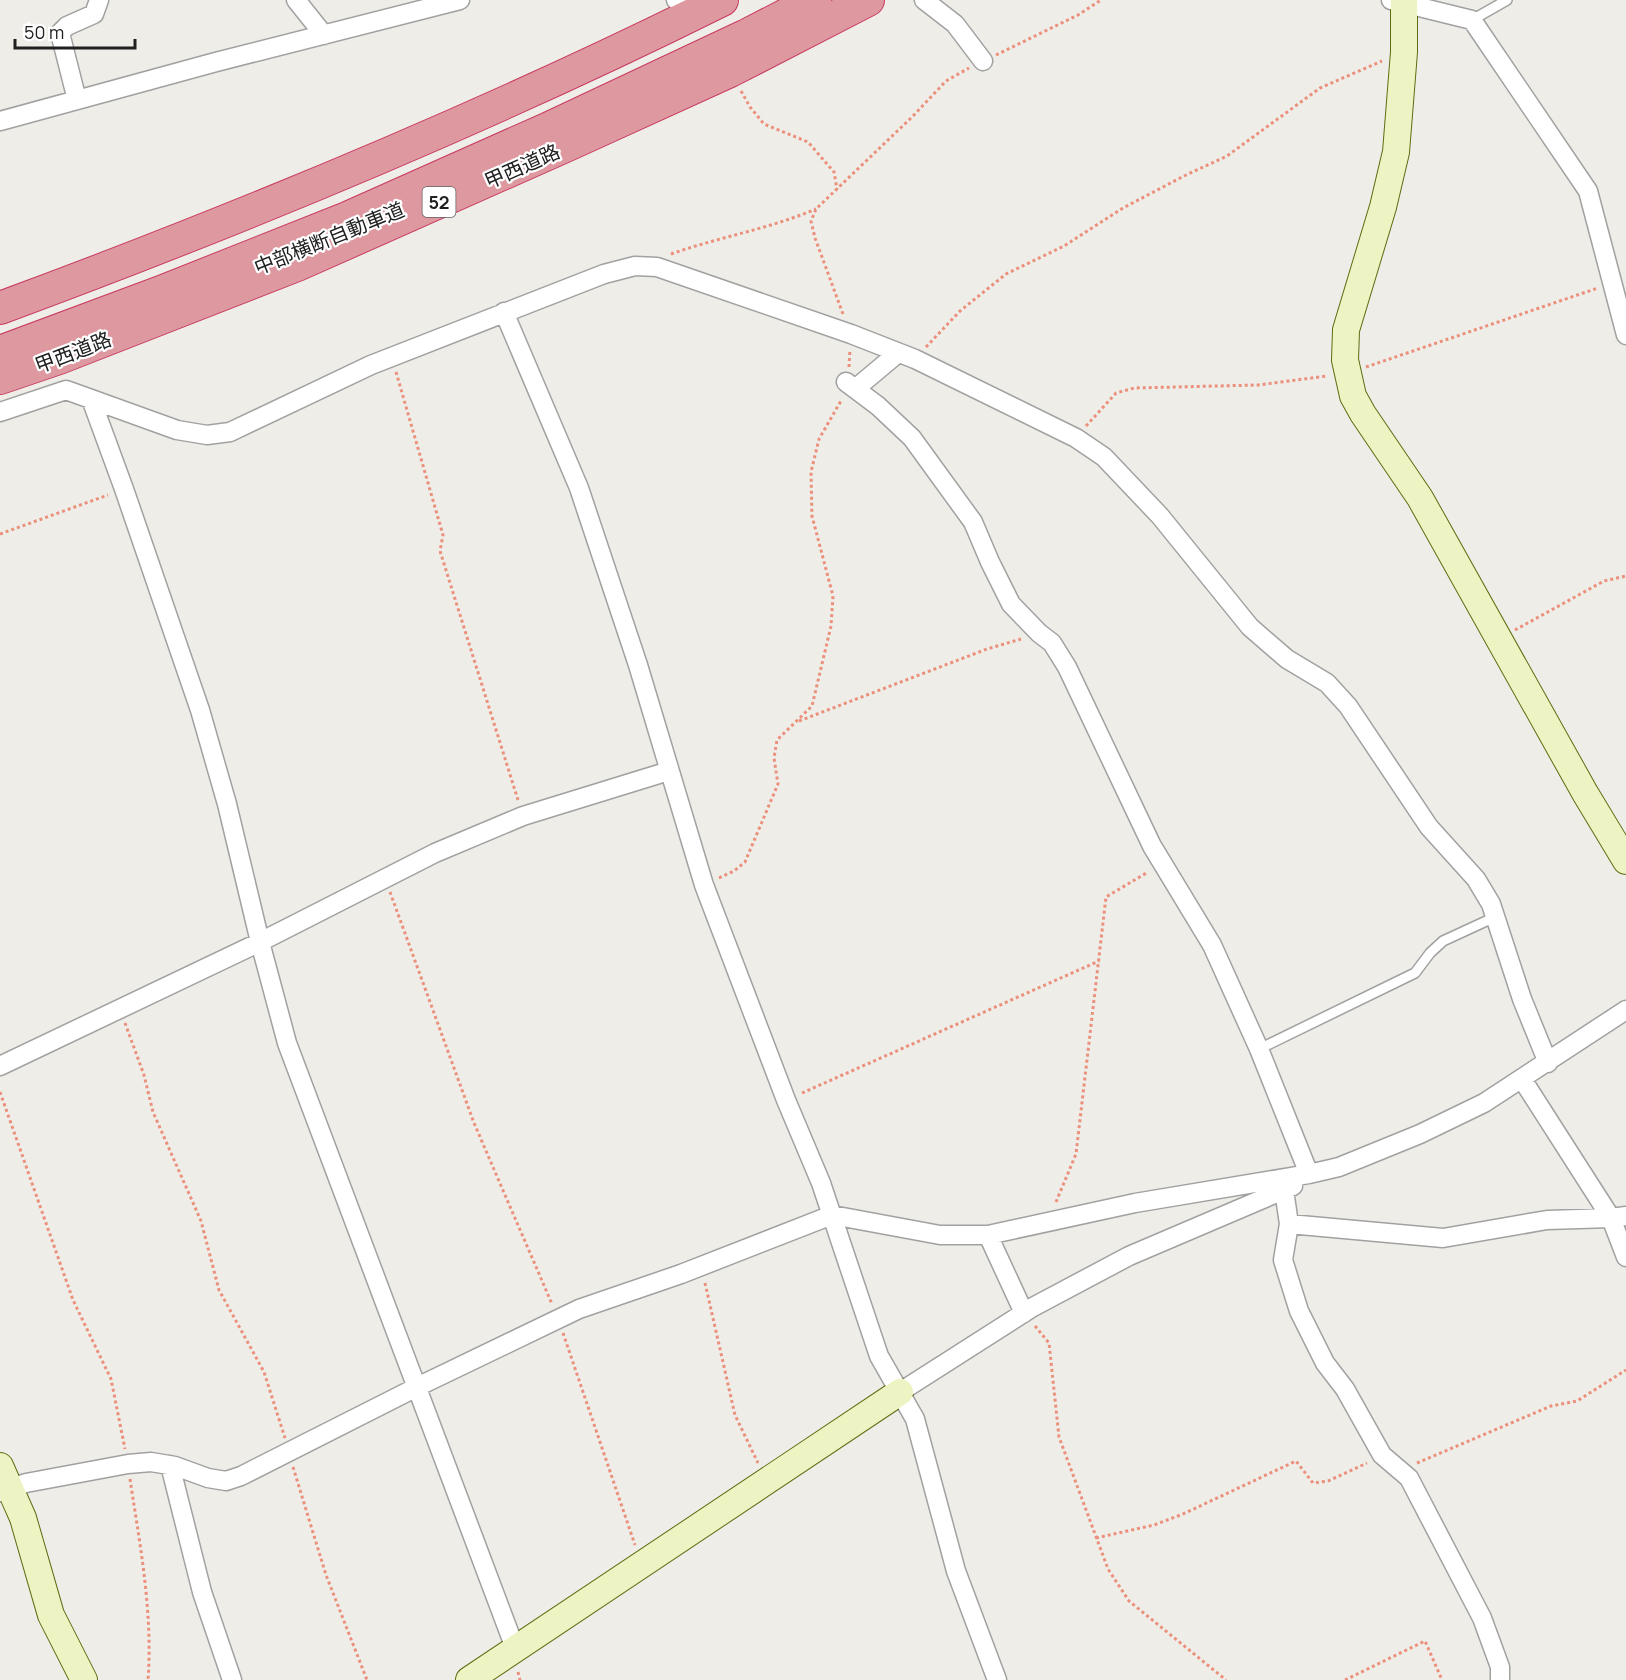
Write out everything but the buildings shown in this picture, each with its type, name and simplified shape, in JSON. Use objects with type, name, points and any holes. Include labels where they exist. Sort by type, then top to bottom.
[{"type":"highway","points":[[0,308],[272,204],[399,150],[685,7],[722,0]]},
{"type":"highway","name":"中部横断自動車道","points":[[0,352],[161,292],[347,218],[548,129],[746,36],[815,0]]},
{"type":"highway","name":"中部横断自動車道","points":[[0,366],[157,308],[352,230],[564,137],[752,49],[845,0]]},
{"type":"highway","name":"甲西道路","points":[[0,378],[59,358],[297,265],[553,152],[730,70],[868,0]]},
{"type":"street","points":[[76,100],[60,33],[68,26],[94,14],[99,0]]},
{"type":"street","points":[[296,0],[324,35]]},
{"type":"street","points":[[0,121],[460,0]]},
{"type":"street","points":[[924,0],[955,24],[983,61]]},
{"type":"street","points":[[1626,335],[1588,191],[1472,20],[1400,1],[1404,52],[1396,152],[1383,207],[1346,330],[1345,360],[1353,396],[1420,498],[1585,793],[1626,861]]},
{"type":"street","points":[[0,412],[66,390],[177,430],[207,435],[230,432],[392,357],[604,274],[635,266],[657,267],[851,334],[906,356],[1076,438],[1104,457],[1160,516],[1250,627],[1287,659],[1327,683],[1348,706],[1429,827],[1476,879],[1491,904],[1522,999],[1548,1063]]},
{"type":"street","points":[[504,312],[579,488],[638,665],[704,885],[786,1100],[821,1183],[879,1356],[915,1419],[956,1572],[997,1680]]},
{"type":"street","points":[[906,356],[851,385],[878,406],[912,438],[973,522],[1011,604],[1052,643],[1067,667],[1152,846],[1212,945],[1259,1049],[1309,1174]]},
{"type":"street","points":[[91,399],[200,710],[227,804],[287,1043],[515,1648]]},
{"type":"street","points":[[0,1066],[260,942],[435,853],[524,816],[669,771]]},
{"type":"street","points":[[5,1490],[26,1483],[128,1464],[151,1462],[226,1481],[241,1476],[579,1309],[701,1266],[832,1215],[940,1235],[988,1235],[1135,1203],[1284,1184],[1339,1167],[1420,1134],[1484,1103],[1626,1010]]},
{"type":"street","points":[[1522,1079],[1618,1217],[1626,1257]]},
{"type":"street","points":[[469,1680],[900,1392],[1024,1313],[1129,1256],[1284,1184],[1309,1174],[1339,1167]]},
{"type":"street","points":[[1284,1184],[1289,1224],[1283,1260],[1299,1311],[1325,1363],[1345,1389],[1382,1455],[1409,1478],[1482,1618],[1500,1667],[1500,1680]]},
{"type":"street","points":[[1289,1224],[1443,1238],[1547,1220],[1618,1217]]},
{"type":"street","points":[[988,1235],[1024,1313]]},
{"type":"street","points":[[170,1465],[202,1592],[232,1680]]},
{"type":"street","points":[[0,1466],[5,1490],[23,1518],[51,1615],[84,1680]]},
{"type":"lane","points":[[1472,20],[1507,0]]},
{"type":"lane","points":[[1259,1049],[1415,973],[1430,953],[1443,941],[1495,917]]},
{"type":"path","points":[[704,885],[734,871],[745,862],[778,784],[774,758],[777,740],[812,706],[831,626],[833,596],[812,516],[811,472],[819,439],[851,385],[851,334],[815,238],[811,221],[816,209],[946,81],[1078,15],[1101,0]]},
{"type":"path","points":[[906,356],[1006,274],[1064,246],[1123,208],[1227,156],[1320,88],[1404,52]]},
{"type":"path","points":[[730,70],[750,107],[764,124],[808,142],[834,172],[837,189]]},
{"type":"path","points":[[667,255],[708,240],[742,234],[816,209]]},
{"type":"path","points":[[392,357],[443,535],[440,551],[524,816]]},
{"type":"path","points":[[0,534],[124,489]]},
{"type":"path","points":[[1499,639],[1604,581],[1626,576]]},
{"type":"path","points":[[797,722],[976,653],[1039,633]]},
{"type":"path","points":[[1049,1221],[1076,1154],[1106,897],[1163,863]]},
{"type":"path","points":[[386,879],[474,1122],[559,1319],[641,1564]]},
{"type":"path","points":[[786,1100],[1099,961]]},
{"type":"path","points":[[121,1010],[144,1075],[153,1112],[201,1221],[219,1290],[264,1372],[326,1575],[367,1680]]},
{"type":"path","points":[[0,1092],[73,1300],[111,1379],[128,1464],[140,1549],[150,1646],[148,1680]]},
{"type":"path","points":[[701,1266],[735,1415],[766,1481]]},
{"type":"path","points":[[1024,1313],[1049,1343],[1059,1437],[1108,1569],[1129,1601],[1226,1680]]},
{"type":"path","points":[[1404,1473],[1413,1465],[1530,1415],[1577,1401],[1626,1370]]},
{"type":"path","points":[[1096,1538],[1154,1524],[1183,1514],[1296,1461],[1313,1483],[1328,1481],[1382,1455]]},
{"type":"path","points":[[1345,1680],[1425,1641],[1442,1680]]}]
